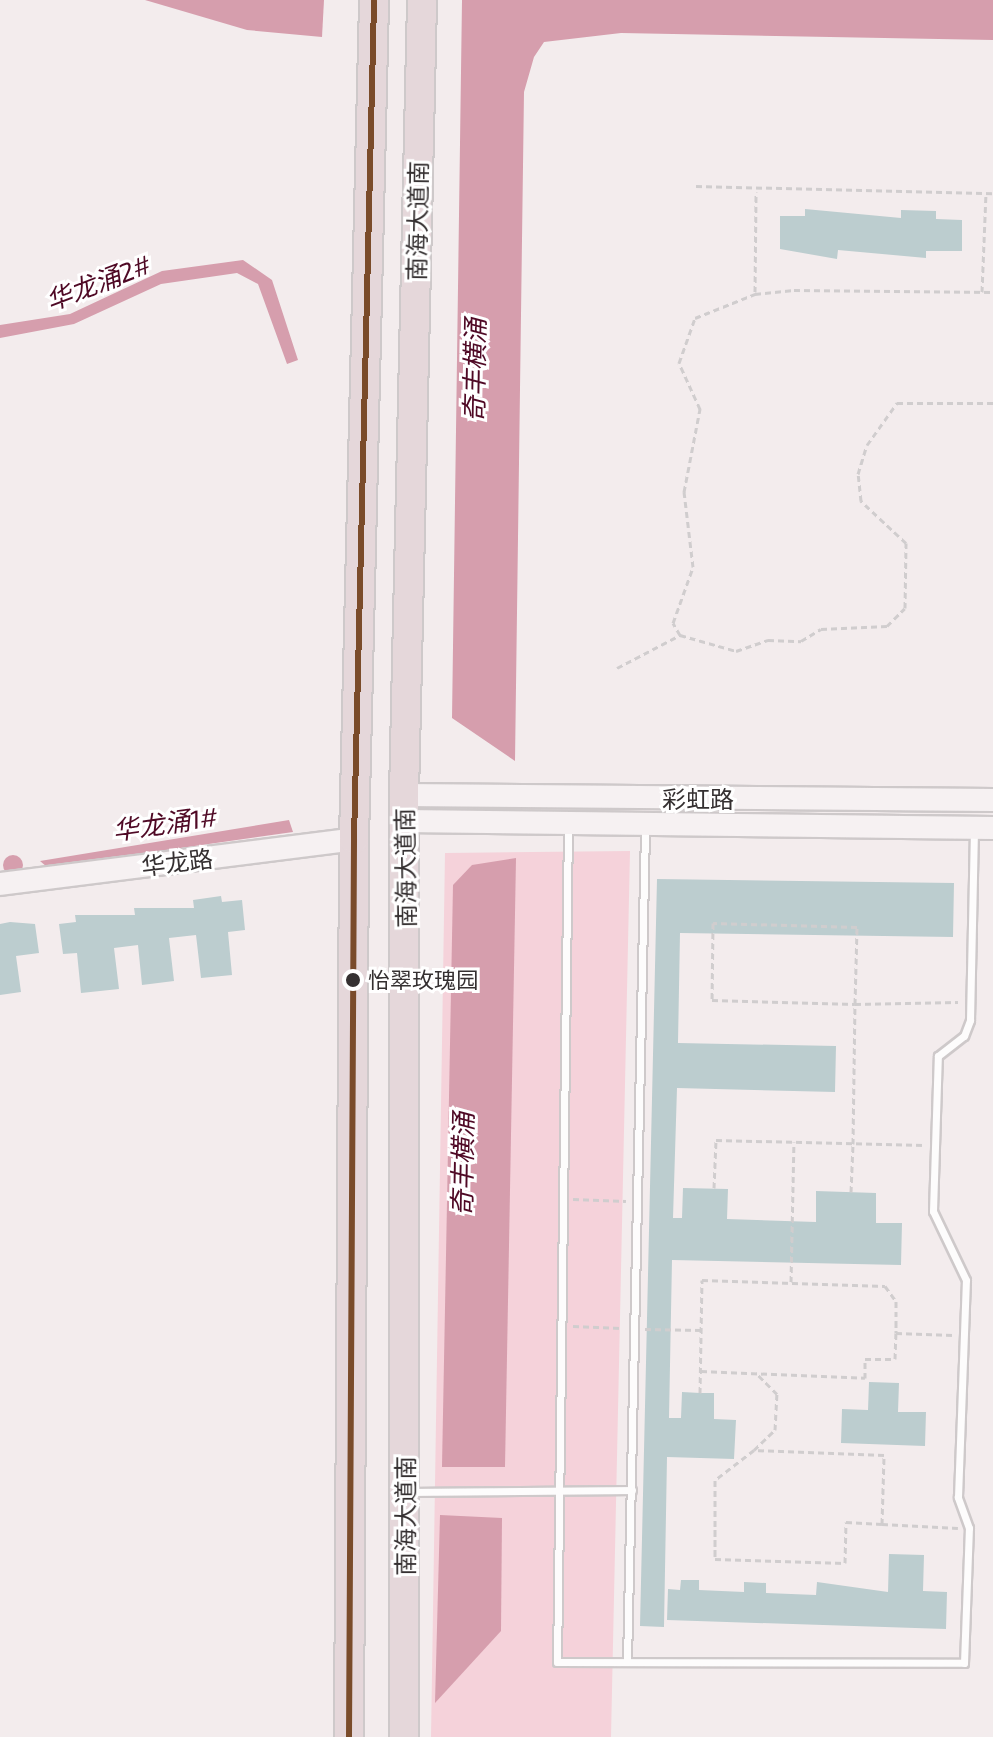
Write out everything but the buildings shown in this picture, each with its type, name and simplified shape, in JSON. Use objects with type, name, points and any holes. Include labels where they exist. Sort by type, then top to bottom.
[{"type":"highway","name":"南海大道南","points":[[347,1732],[354,839],[374,0]]},
{"type":"highway","name":"南海大道南","points":[[404,1737],[404,808],[422,0]]},
{"type":"highway","points":[[404,1696],[414,1737]]},
{"type":"street","name":"彩虹路","points":[[404,808],[444,798],[993,800]]},
{"type":"street","name":"彩虹路","points":[[404,808],[444,823],[984,828]]},
{"type":"street","name":"华龙路","points":[[0,884],[354,839]]},
{"type":"lane","points":[[568,823],[557,1662],[964,1663],[969,1528],[958,1497],[966,1280],[933,1211],[938,1056],[964,1036],[970,1002],[984,828]]},
{"type":"lane","points":[[627,1662],[645,824]]},
{"type":"lane","points":[[405,1492],[632,1490]]},
{"type":"path","points":[[696,186],[756,192],[993,193]]},
{"type":"path","points":[[755,294],[756,192]]},
{"type":"path","points":[[982,292],[986,193]]},
{"type":"path","points":[[680,635],[673,623],[693,567],[684,492],[699,440],[700,409],[679,363],[682,342],[695,318],[755,294],[993,292]]},
{"type":"path","points":[[617,668],[680,635],[736,651],[768,640],[801,641],[821,629],[887,626],[905,608],[906,543],[861,501],[858,474],[867,445],[897,403],[993,403]]},
{"type":"path","points":[[851,1192],[853,1144],[855,1004],[857,927],[713,923],[712,1000],[855,1004],[970,1002]]},
{"type":"path","points":[[714,1188],[716,1140],[936,1145]]},
{"type":"path","points":[[791,1283],[794,1142]]},
{"type":"path","points":[[563,1199],[638,1202]]},
{"type":"path","points":[[700,1393],[702,1280],[885,1286],[896,1301],[895,1359],[865,1359],[865,1378],[701,1371]]},
{"type":"path","points":[[896,1333],[964,1335]]},
{"type":"path","points":[[756,1373],[777,1394],[775,1430],[715,1480],[715,1559],[845,1563],[846,1522],[969,1528]]},
{"type":"path","points":[[754,1450],[884,1455],[882,1524]]},
{"type":"shaded area","points":[[630,851],[611,1737],[431,1737],[445,853]]},
{"type":"water","points":[[145,0],[324,0],[322,37],[247,30]]},
{"type":"water","name":"奇丰横涌","points":[[462,0],[993,0],[993,40],[621,33],[544,42],[534,57],[524,92],[515,761],[452,718]]},
{"type":"water","points":[[243,260],[272,280],[298,360],[287,364],[258,284],[237,273],[161,284],[74,324],[0,338],[0,325],[70,314],[162,271]]},
{"type":"water","points":[[289,820],[293,832],[47,867],[40,861]]},
{"type":"water","points":[[13,855],[20,858],[23,865],[20,872],[13,875],[6,872],[3,865],[6,858]]},
{"type":"water","name":"奇丰横涌","points":[[516,858],[505,1467],[442,1467],[453,885],[472,865]]},
{"type":"water","points":[[440,1515],[502,1518],[501,1631],[435,1703]]},
{"type":"transit line","points":[[349,1737],[354,839],[374,0]]},
{"type":"place","name":"怡翠玫瑰园","points":[[353,980]]},
{"type":"water label","name":"华龙涌2#","points":[[98,282]]},
{"type":"water label","name":"华龙涌1#","points":[[165,823]]}]
